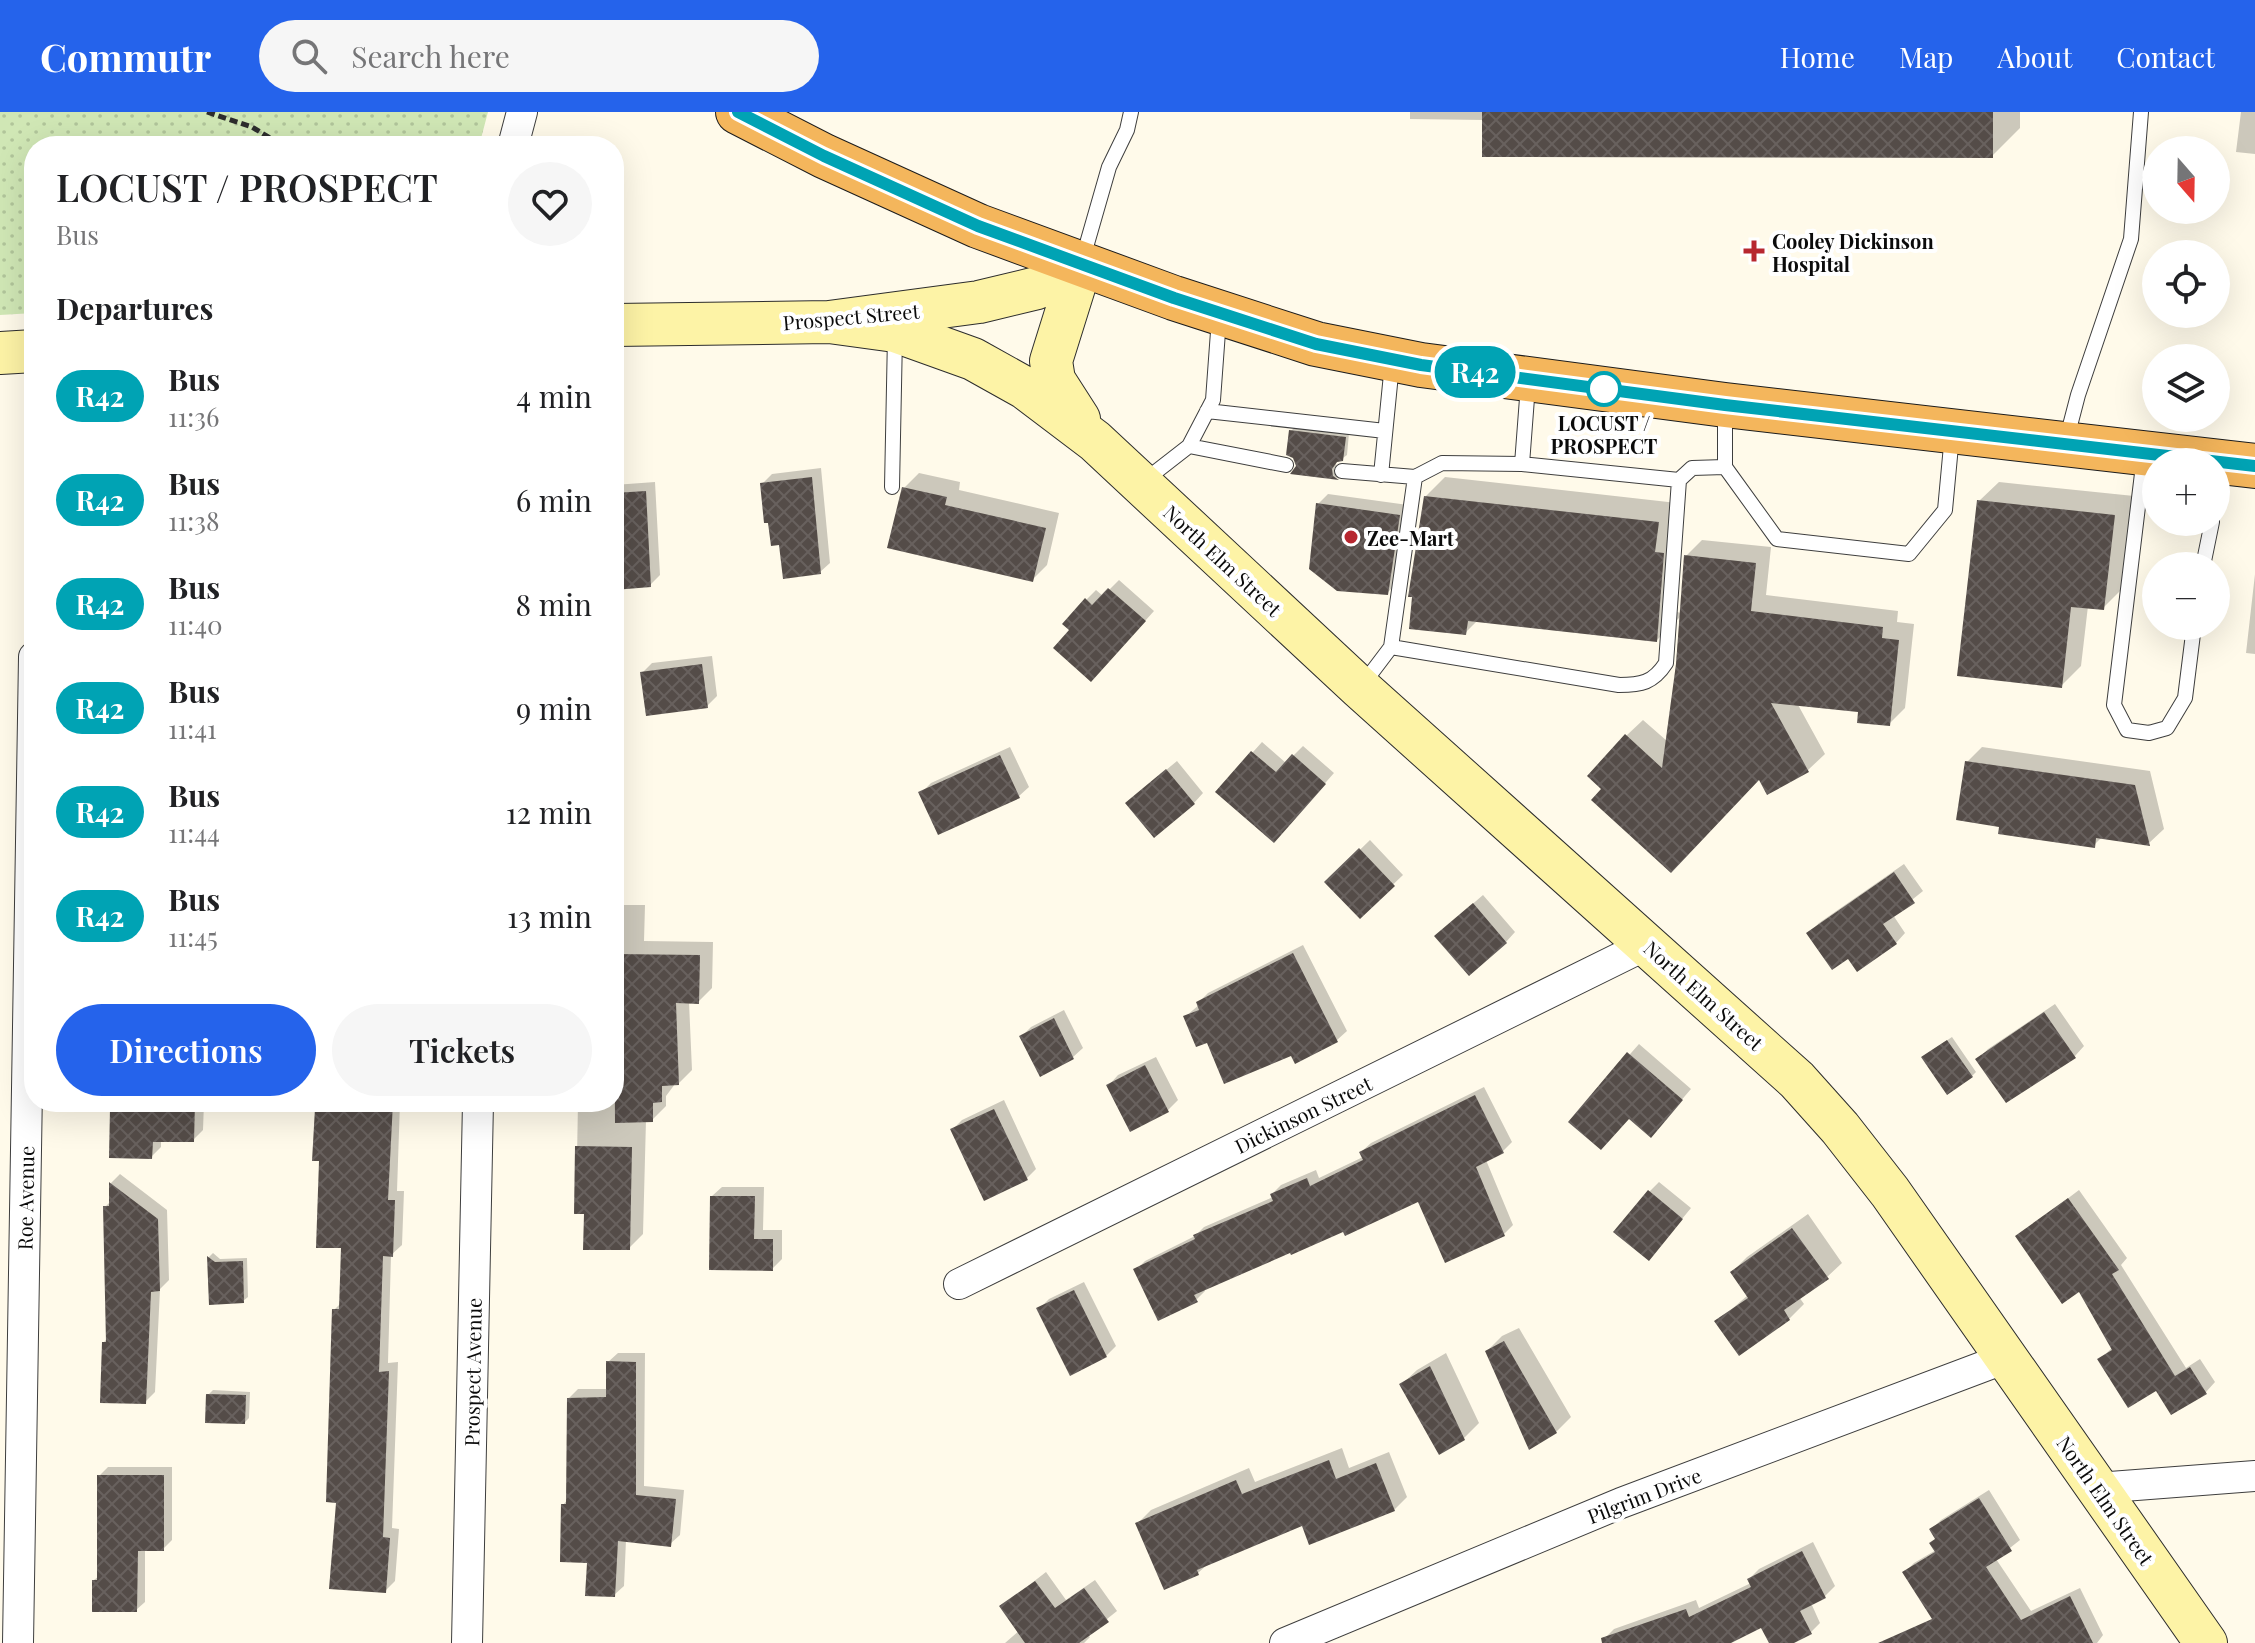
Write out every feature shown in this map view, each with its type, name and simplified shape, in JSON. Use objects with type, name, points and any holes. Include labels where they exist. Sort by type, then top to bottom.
[{"type":"highway","points":[[738,112],[824,156],[978,226],[1081,265],[1316,344],[1407,362],[1725,405],[2142,453]]},
{"type":"main road","name":"Prospect Street","points":[[624,325],[829,322],[979,302],[1037,288],[1081,265]]},
{"type":"main road","name":"North Elm Street","points":[[1081,265],[1051,361],[1054,380],[1062,396],[1095,441]]},
{"type":"main road","name":"North Elm Street","points":[[829,322],[895,331],[943,346],[1012,381],[1095,441],[1360,688],[1760,1045],[1815,1098],[1890,1192],[2206,1643]]},
{"type":"main road","points":[[0,353],[24,352]]},
{"type":"street","points":[[516,136],[522,112]]},
{"type":"street","name":"Dickinson Street","points":[[959,1284],[1648,944]]},
{"type":"street","name":"Roe Avenue","points":[[18,1643],[27,1112]]},
{"type":"street","name":"Prospect Avenue","points":[[467,1643],[478,1112]]},
{"type":"street","name":"Pilgrim Drive","points":[[1285,1643],[1621,1503],[2006,1358]]},
{"type":"street","points":[[2097,1488],[2255,1476]]},
{"type":"lane","points":[[1081,265],[1109,167],[1127,130],[1131,112]]},
{"type":"lane","points":[[2065,443],[2078,395],[2131,239],[2141,112]]},
{"type":"lane","points":[[1141,484],[1189,446],[1213,400],[1220,313]]},
{"type":"lane","points":[[892,487],[895,331]]},
{"type":"lane","points":[[1381,475],[1385,431],[1407,362]]},
{"type":"lane","points":[[1522,464],[1529,379]]},
{"type":"lane","points":[[1725,405],[1725,467],[1777,539],[1909,554],[1945,510],[1953,430]]},
{"type":"lane","points":[[1207,411],[1385,431]]},
{"type":"lane","points":[[1189,446],[1286,465]]},
{"type":"lane","points":[[1342,471],[1415,477],[1442,463],[1522,464],[1679,480]]},
{"type":"lane","points":[[1391,647],[1619,685],[1645,685],[1666,663],[1679,480],[1692,468],[1725,467]]},
{"type":"lane","points":[[2142,470],[2114,705],[2127,730],[2149,733],[2167,728],[2185,698],[2192,640]]},
{"type":"lane","points":[[1360,688],[1391,647],[1415,477]]},
{"type":"path","points":[[207,112],[252,127],[267,136]]},
{"type":"green space","points":[[0,112],[488,112],[482,136],[24,136],[24,314],[0,315]]},
{"type":"building","points":[[1482,112],[1993,112],[1993,158],[1482,157]]},
{"type":"building","points":[[1289,430],[1346,437],[1343,461],[1337,462],[1332,469],[1333,476],[1339,480],[1290,474],[1296,466],[1293,458],[1286,455]]},
{"type":"building","points":[[812,477],[821,574],[783,579],[779,545],[771,546],[768,523],[764,523],[760,483]]},
{"type":"building","points":[[902,487],[947,497],[945,505],[1046,528],[1033,582],[887,548]]},
{"type":"building","points":[[646,491],[651,587],[624,589],[624,492]]},
{"type":"building","points":[[1424,496],[1659,522],[1655,552],[1664,553],[1657,642],[1468,621],[1466,635],[1409,629],[1412,597],[1408,597]]},
{"type":"building","points":[[1977,500],[2115,515],[2104,610],[2071,607],[2062,688],[1957,676]]},
{"type":"building","name":"Zee-Mart","points":[[1316,503],[1400,515],[1388,595],[1337,591],[1309,569]]},
{"type":"building","points":[[1684,555],[1756,563],[1751,611],[1883,627],[1882,638],[1899,640],[1890,726],[1857,723],[1858,712],[1771,703],[1809,772],[1767,795],[1759,780],[1671,873],[1591,800],[1601,789],[1587,776],[1625,734],[1662,768],[1676,664]]},
{"type":"building","points":[[1108,588],[1146,621],[1091,682],[1053,648],[1069,630],[1062,624],[1085,598],[1092,605]]},
{"type":"building","points":[[702,664],[708,708],[646,716],[640,672]]},
{"type":"building","points":[[1251,751],[1276,772],[1292,754],[1326,784],[1274,843],[1215,792]]},
{"type":"building","points":[[1000,755],[1020,798],[938,835],[918,792]]},
{"type":"building","points":[[1965,761],[2135,785],[2150,846],[2096,838],[2095,848],[1998,834],[1999,827],[1956,820]]},
{"type":"building","points":[[1166,769],[1195,804],[1154,838],[1125,803]]},
{"type":"building","points":[[1359,848],[1395,886],[1360,919],[1324,882]]},
{"type":"building","points":[[1894,872],[1915,903],[1883,924],[1897,944],[1857,972],[1848,959],[1832,970],[1806,933]]},
{"type":"building","points":[[1473,903],[1507,943],[1469,976],[1434,936]]},
{"type":"building","points":[[1293,953],[1338,1042],[1295,1064],[1291,1056],[1224,1084],[1207,1043],[1196,1047],[1183,1016],[1199,1010],[1196,1002]]},
{"type":"building","points":[[624,954],[700,955],[699,1004],[676,1003],[679,1085],[662,1086],[662,1102],[653,1103],[653,1122],[615,1123],[615,1112],[624,1112]]},
{"type":"building","points":[[2044,1012],[2076,1058],[2006,1103],[1975,1059]]},
{"type":"building","points":[[1054,1018],[1074,1059],[1040,1077],[1019,1036]]},
{"type":"building","points":[[1947,1040],[1973,1077],[1947,1095],[1921,1057]]},
{"type":"building","points":[[1627,1052],[1683,1100],[1651,1138],[1629,1119],[1601,1150],[1568,1122]]},
{"type":"building","points":[[1145,1065],[1169,1112],[1130,1132],[1106,1085]]},
{"type":"building","points":[[1475,1095],[1504,1153],[1476,1167],[1505,1236],[1445,1263],[1418,1202],[1345,1236],[1343,1232],[1194,1295],[1198,1302],[1158,1321],[1133,1269],[1195,1239],[1193,1235],[1273,1201],[1270,1194],[1307,1178],[1310,1186],[1363,1160],[1359,1152]]},
{"type":"building","points":[[994,1109],[1028,1180],[984,1201],[950,1129]]},
{"type":"building","points":[[110,1112],[195,1112],[194,1142],[153,1142],[152,1159],[109,1158]]},
{"type":"building","points":[[315,1112],[392,1112],[388,1200],[395,1200],[393,1257],[383,1256],[379,1372],[389,1371],[383,1537],[390,1538],[386,1593],[329,1589],[336,1503],[326,1502],[332,1309],[339,1309],[341,1248],[316,1248],[319,1161],[312,1161]]},
{"type":"building","points":[[575,1146],[632,1147],[630,1250],[583,1250],[584,1214],[574,1214]]},
{"type":"building","points":[[109,1182],[158,1219],[160,1291],[151,1292],[146,1404],[100,1403],[102,1342],[106,1342],[103,1206],[109,1206]]},
{"type":"building","points":[[1648,1190],[1683,1219],[1649,1261],[1613,1232]]},
{"type":"building","points":[[710,1196],[755,1196],[754,1239],[773,1239],[773,1271],[709,1270]]},
{"type":"building","points":[[2068,1198],[2119,1270],[2112,1274],[2175,1376],[2190,1367],[2207,1394],[2171,1415],[2156,1391],[2128,1408],[2097,1359],[2112,1350],[2079,1292],[2062,1304],[2015,1236]]},
{"type":"building","points":[[1792,1228],[1829,1279],[1784,1310],[1790,1320],[1739,1356],[1714,1321],[1748,1298],[1730,1272]]},
{"type":"building","points":[[207,1256],[215,1262],[243,1261],[244,1303],[209,1305]]},
{"type":"building","points":[[1074,1290],[1107,1357],[1070,1376],[1036,1308]]},
{"type":"building","points":[[1504,1341],[1557,1433],[1529,1450],[1485,1351]]},
{"type":"building","points":[[606,1361],[636,1362],[636,1495],[676,1499],[671,1547],[618,1541],[615,1597],[585,1596],[587,1563],[560,1562],[561,1504],[566,1504],[567,1398],[606,1397]]},
{"type":"building","points":[[1430,1366],[1465,1440],[1439,1455],[1399,1384]]},
{"type":"building","points":[[206,1394],[246,1395],[245,1424],[205,1423]]},
{"type":"building","points":[[1329,1460],[1336,1479],[1376,1463],[1395,1511],[1309,1545],[1302,1526],[1197,1570],[1199,1575],[1164,1590],[1135,1523],[1236,1480],[1242,1494]]},
{"type":"building","points":[[97,1475],[164,1475],[164,1551],[138,1551],[137,1612],[92,1612],[92,1580],[97,1580]]},
{"type":"building","points":[[1979,1498],[2012,1551],[1986,1567],[2021,1620],[2070,1596],[2093,1643],[1878,1643],[1932,1619],[1902,1572],[1935,1552],[1929,1543],[1935,1539],[1929,1529]]},
{"type":"building","points":[[1802,1551],[1826,1598],[1800,1611],[1812,1634],[1794,1643],[1769,1643],[1761,1628],[1731,1643],[1602,1643],[1601,1638],[1686,1609],[1689,1617],[1751,1587],[1747,1579]]},
{"type":"building","points":[[1035,1581],[1055,1608],[1084,1588],[1109,1622],[1079,1643],[1025,1643],[999,1606]]},
{"type":"bus line","name":"R42","points":[[738,112],[824,156],[978,226],[1174,298],[1316,344],[1421,365],[1725,405],[2255,466]]},
{"type":"place","name":"Cooley Dickinson Hospital","points":[[1754,251]]},
{"type":"place","name":"LOCUST / PROSPECT","points":[[1604,389]]},
{"type":"place","name":"Zee-Mart","points":[[1351,537]]}]
